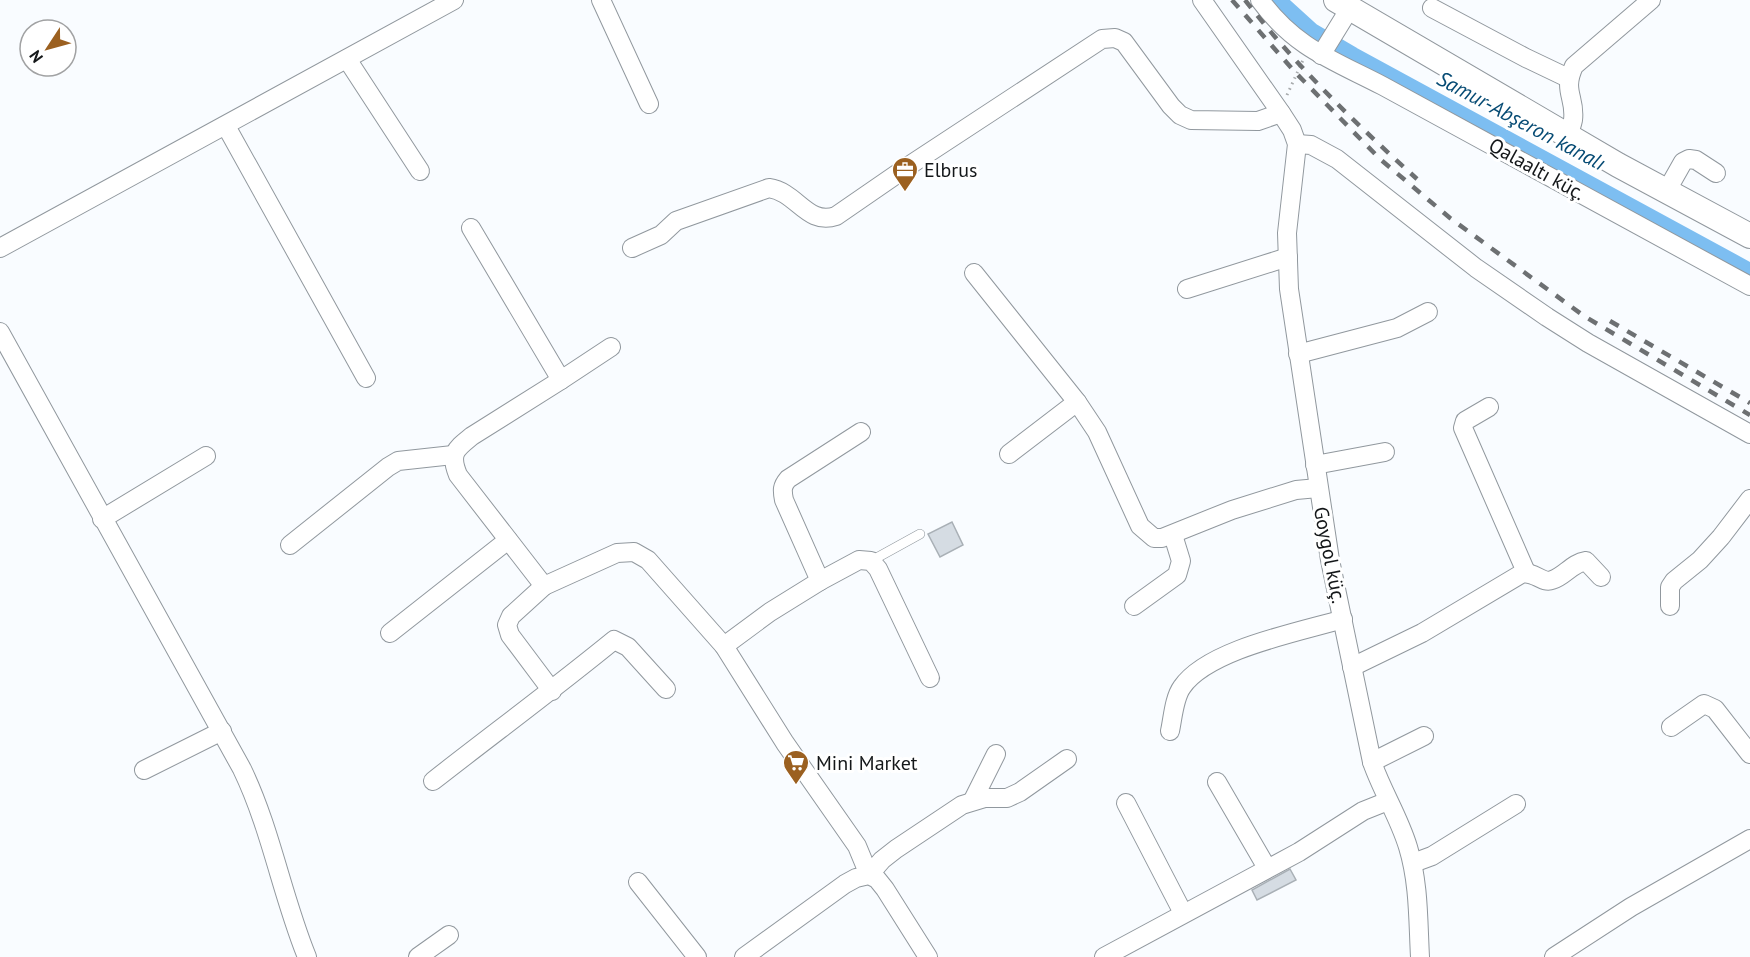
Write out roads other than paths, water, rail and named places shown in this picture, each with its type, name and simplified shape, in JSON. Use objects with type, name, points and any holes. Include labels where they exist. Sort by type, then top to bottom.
[{"type":"street","points":[[0,248],[454,0]]},
{"type":"street","points":[[601,0],[649,104]]},
{"type":"street","points":[[1202,0],[1281,113],[1292,130],[1297,144],[1311,145],[1337,159],[1476,268],[1564,328],[1750,434]]},
{"type":"street","name":"Qalaaltı küç.","points":[[1260,0],[1286,31],[1315,51],[1750,286]]},
{"type":"street","points":[[1569,135],[1573,111],[1568,78],[1574,66],[1651,0]]},
{"type":"street","points":[[1315,51],[1343,4],[1666,192],[1750,236]]},
{"type":"street","points":[[1432,8],[1568,78]]},
{"type":"street","points":[[632,248],[662,235],[676,221],[769,188],[780,189],[818,218],[826,219],[836,216],[1102,39],[1115,38],[1124,42],[1171,106],[1180,115],[1191,120],[1258,121],[1281,113]]},
{"type":"street","points":[[347,59],[420,171]]},
{"type":"street","points":[[226,126],[366,378]]},
{"type":"street","name":"Goygol küç.","points":[[1297,144],[1287,233],[1289,289],[1318,488],[1372,762],[1404,835],[1413,863],[1417,890],[1420,957]]},
{"type":"street","points":[[1666,192],[1683,162],[1689,159],[1696,160],[1716,173]]},
{"type":"street","points":[[471,228],[561,380]]},
{"type":"street","points":[[1186,289],[1288,256]]},
{"type":"street","points":[[974,273],[1077,402],[1106,448],[1140,526],[1154,537],[1162,538],[1173,535],[1242,507],[1296,490],[1318,488]]},
{"type":"street","points":[[1298,354],[1397,328],[1428,312]]},
{"type":"street","points":[[0,332],[222,731],[251,788],[298,935],[308,957]]},
{"type":"street","points":[[543,586],[458,475],[453,464],[453,455],[459,446],[472,436],[611,346]]},
{"type":"street","points":[[1009,454],[1077,402]]},
{"type":"street","points":[[1489,406],[1465,421],[1463,428],[1526,572]]},
{"type":"street","points":[[820,581],[784,500],[782,490],[788,478],[861,432]]},
{"type":"street","points":[[1315,465],[1385,452]]},
{"type":"street","points":[[290,545],[388,467],[398,462],[453,455]]},
{"type":"street","points":[[102,519],[206,456]]},
{"type":"street","points":[[1670,606],[1670,587],[1674,581],[1700,560],[1750,499]]},
{"type":"street","points":[[1134,606],[1177,575],[1181,561],[1173,535]]},
{"type":"street","points":[[390,633],[508,540]]},
{"type":"street","points":[[552,691],[510,635],[507,625],[511,616],[543,586],[617,553],[634,552],[648,560],[724,646],[785,743],[856,846],[869,874],[877,879],[885,889],[928,957]]},
{"type":"street","points":[[724,646],[778,606],[820,581],[860,560],[871,561],[878,569],[930,678]]},
{"type":"street","points":[[1352,667],[1422,633],[1512,578],[1526,572],[1533,573],[1547,581],[1579,562],[1586,561],[1601,577]]},
{"type":"street","points":[[1170,731],[1177,698],[1181,688],[1191,676],[1223,657],[1243,649],[1343,619]]},
{"type":"street","points":[[433,781],[552,691],[614,640],[628,647],[666,689]]},
{"type":"street","points":[[1671,727],[1704,704],[1715,709],[1750,754]]},
{"type":"street","points":[[144,770],[222,731]]},
{"type":"street","points":[[1372,762],[1424,736]]},
{"type":"street","points":[[973,800],[996,754]]},
{"type":"street","points":[[744,957],[845,884],[869,874],[896,849],[962,805],[985,798],[1007,798],[1020,792],[1067,759]]},
{"type":"street","points":[[1218,782],[1267,868]]},
{"type":"street","points":[[1104,957],[1299,852],[1363,811],[1388,801]]},
{"type":"street","points":[[1126,803],[1183,913]]},
{"type":"street","points":[[1413,863],[1432,856],[1516,804]]},
{"type":"street","points":[[1554,957],[1631,907],[1750,839]]},
{"type":"street","points":[[638,882],[697,957]]},
{"type":"street","points":[[418,957],[449,935]]},
{"type":"lane","points":[[871,561],[920,534]]},
{"type":"waterway","name":"Samur-Abşeron kanalı","points":[[1278,0],[1312,31],[1353,55],[1750,271]]},
{"type":"railway","points":[[1232,0],[1294,71],[1380,159],[1450,218],[1584,316],[1750,415]]},
{"type":"railway","points":[[1245,0],[1284,48],[1327,93],[1417,179]]},
{"type":"railway","points":[[1610,321],[1750,403]]},
{"type":"place","name":"Elbrus","points":[[905,193]]},
{"type":"place","name":"Mini Market","points":[[796,786]]}]
